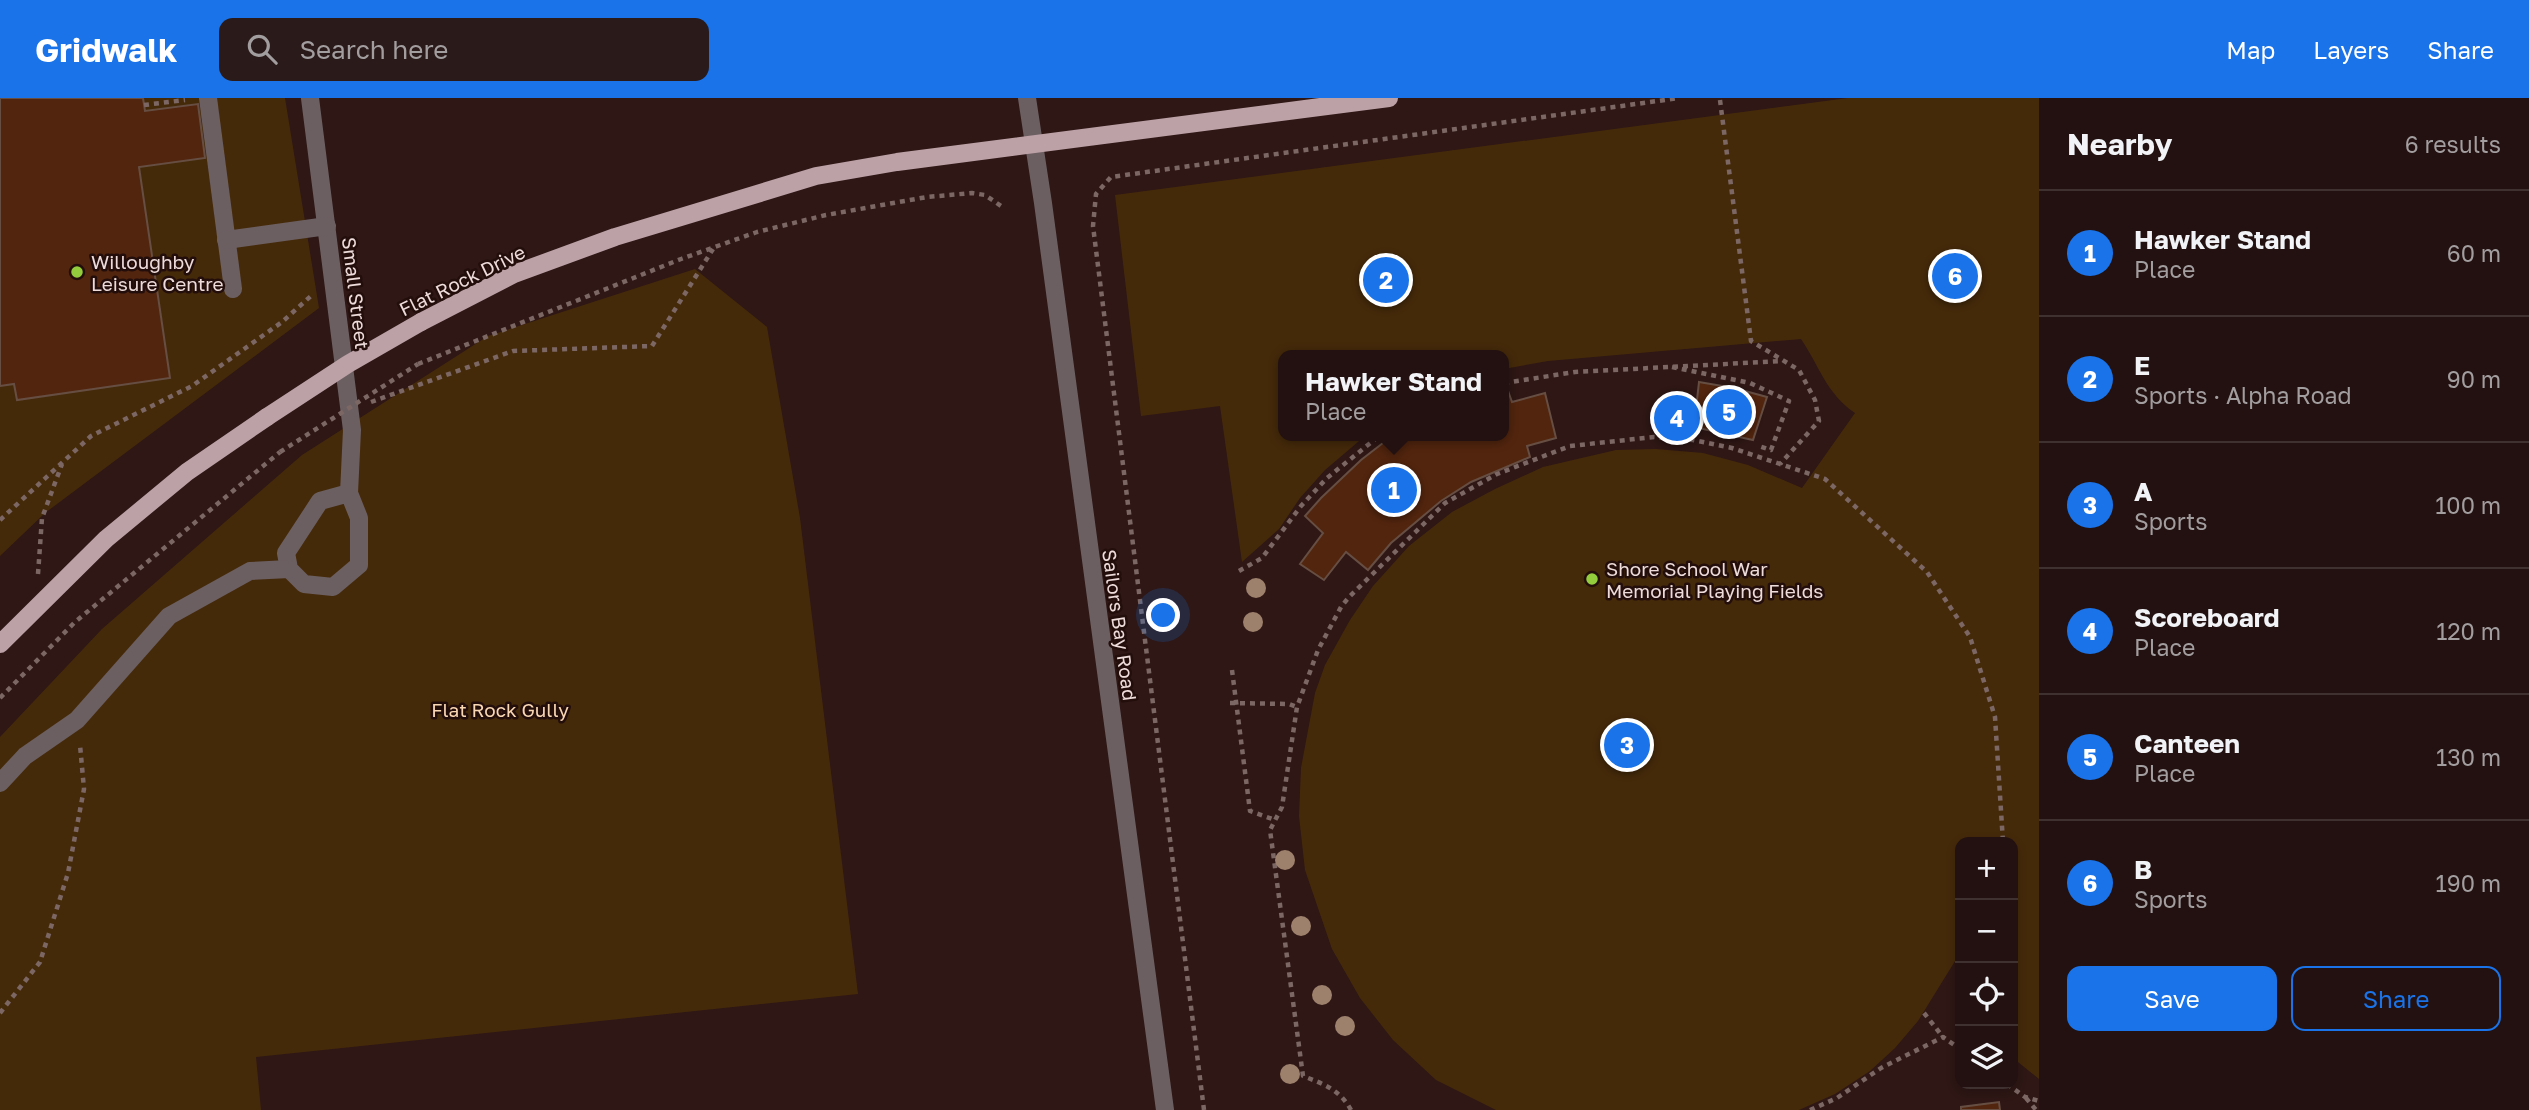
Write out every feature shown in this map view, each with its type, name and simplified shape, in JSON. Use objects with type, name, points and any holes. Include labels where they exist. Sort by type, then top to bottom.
[{"type":"main road","name":"Flat Rock Drive","points":[[0,644],[106,539],[187,472],[348,364],[513,274],[615,237],[816,176],[897,162],[1389,98]]},
{"type":"street","name":"Small Street","points":[[289,569],[304,584],[333,587],[359,565],[359,519],[349,494],[352,430],[310,98]]},
{"type":"street","name":"Sailors Bay Road","points":[[1027,98],[1165,1110]]},
{"type":"street","points":[[199,99],[233,289]]},
{"type":"street","points":[[226,240],[327,226]]},
{"type":"street","points":[[0,783],[25,756],[77,720],[169,616],[250,571],[289,569],[286,553],[320,501],[349,494]]},
{"type":"path","name":"Sailors Bay Road","points":[[1204,1110],[1093,226],[1096,194],[1111,177],[1678,98]]},
{"type":"path","points":[[144,105],[199,99]]},
{"type":"path","points":[[1720,100],[1751,341],[1799,370],[1815,400],[1819,421],[1780,464]]},
{"type":"path","points":[[0,698],[75,622],[280,452],[418,364],[757,232],[804,220],[927,197],[972,193],[985,195],[1003,208]]},
{"type":"path","points":[[376,400],[513,351],[652,345],[713,248]]},
{"type":"path","points":[[0,520],[91,436],[192,386],[282,322],[333,276]]},
{"type":"path","points":[[1509,382],[1575,372],[1785,361]]},
{"type":"path","points":[[1668,366],[1750,383],[1788,401],[1771,450],[1759,446]]},
{"type":"path","points":[[1351,1110],[1344,1098],[1327,1084],[1303,1076],[1270,830],[1282,807],[1297,707],[1318,650],[1349,597],[1445,503],[1497,474],[1570,446],[1654,437],[1693,440],[1732,448],[1825,480],[1927,572],[1970,637],[1995,717],[2003,837]]},
{"type":"path","points":[[1239,571],[1262,558],[1301,506],[1327,478],[1373,441]]},
{"type":"path","points":[[43,601],[37,570],[42,518],[62,463]]},
{"type":"path","points":[[1232,670],[1250,811],[1275,820]]},
{"type":"path","points":[[1230,703],[1289,704],[1297,707]]},
{"type":"path","points":[[0,1013],[40,962],[68,873],[84,789],[77,720]]},
{"type":"path","points":[[1924,1013],[1943,1037],[1955,1045]]},
{"type":"path","points":[[1810,1110],[1837,1098],[1881,1068],[1943,1037]]},
{"type":"path","points":[[2014,1089],[2036,1110]]},
{"type":"path","points":[[2025,1097],[2039,1101]]},
{"type":"path","points":[[2025,1097],[2030,1110]]},
{"type":"green space","points":[[0,98],[285,98],[319,308],[45,513],[0,556]]},
{"type":"green space","name":"Shore School War Memorial Playing Fields","points":[[1848,98],[2039,98],[2039,1079],[2018,1062],[2018,837],[1955,837],[1955,961],[1918,1021],[1895,1048],[1870,1071],[1835,1094],[1799,1110],[1496,1110],[1436,1080],[1393,1040],[1360,998],[1332,949],[1305,870],[1299,816],[1301,768],[1315,693],[1325,665],[1350,620],[1373,586],[1409,546],[1452,512],[1495,489],[1543,467],[1616,450],[1656,449],[1703,453],[1748,465],[1802,488],[1855,413],[1830,388],[1801,339],[1548,361],[1509,368],[1509,350],[1278,350],[1278,441],[1359,441],[1325,470],[1300,498],[1279,529],[1242,562],[1220,406],[1141,416],[1115,195]]},
{"type":"green space","name":"Flat Rock Gully","points":[[695,269],[767,327],[800,518],[858,994],[256,1057],[261,1110],[0,1110],[0,737],[102,629],[302,455],[488,336]]},
{"type":"building","name":"Willoughby Leisure Centre","points":[[0,98],[143,98],[145,111],[198,104],[205,158],[139,167],[170,378],[17,400],[14,384],[0,386]]},
{"type":"building","points":[[1699,382],[1767,397],[1753,440],[1694,427]]},
{"type":"building","points":[[1545,393],[1556,438],[1527,446],[1530,457],[1471,482],[1441,501],[1391,543],[1368,570],[1346,552],[1324,580],[1300,564],[1323,533],[1305,516],[1361,460],[1386,441],[1509,441],[1509,394],[1512,402]]},
{"type":"building","points":[[1674,400],[1695,420],[1681,435],[1660,415]]},
{"type":"building","points":[[1999,1102],[2000,1110],[1961,1110],[1961,1107]]},
{"type":"place","name":"Willoughby Leisure Centre","points":[[77,272]]},
{"type":"place","name":"B","points":[[1955,276]]},
{"type":"place","name":"E","points":[[1386,280]]},
{"type":"place","name":"Canteen","points":[[1729,412]]},
{"type":"place","name":"Scoreboard","points":[[1677,418]]},
{"type":"place","name":"Hawker Stand","points":[[1394,490]]},
{"type":"place","name":"Shore School War Memorial Playing Fields","points":[[1592,579]]},
{"type":"place","name":"A","points":[[1627,745]]}]
